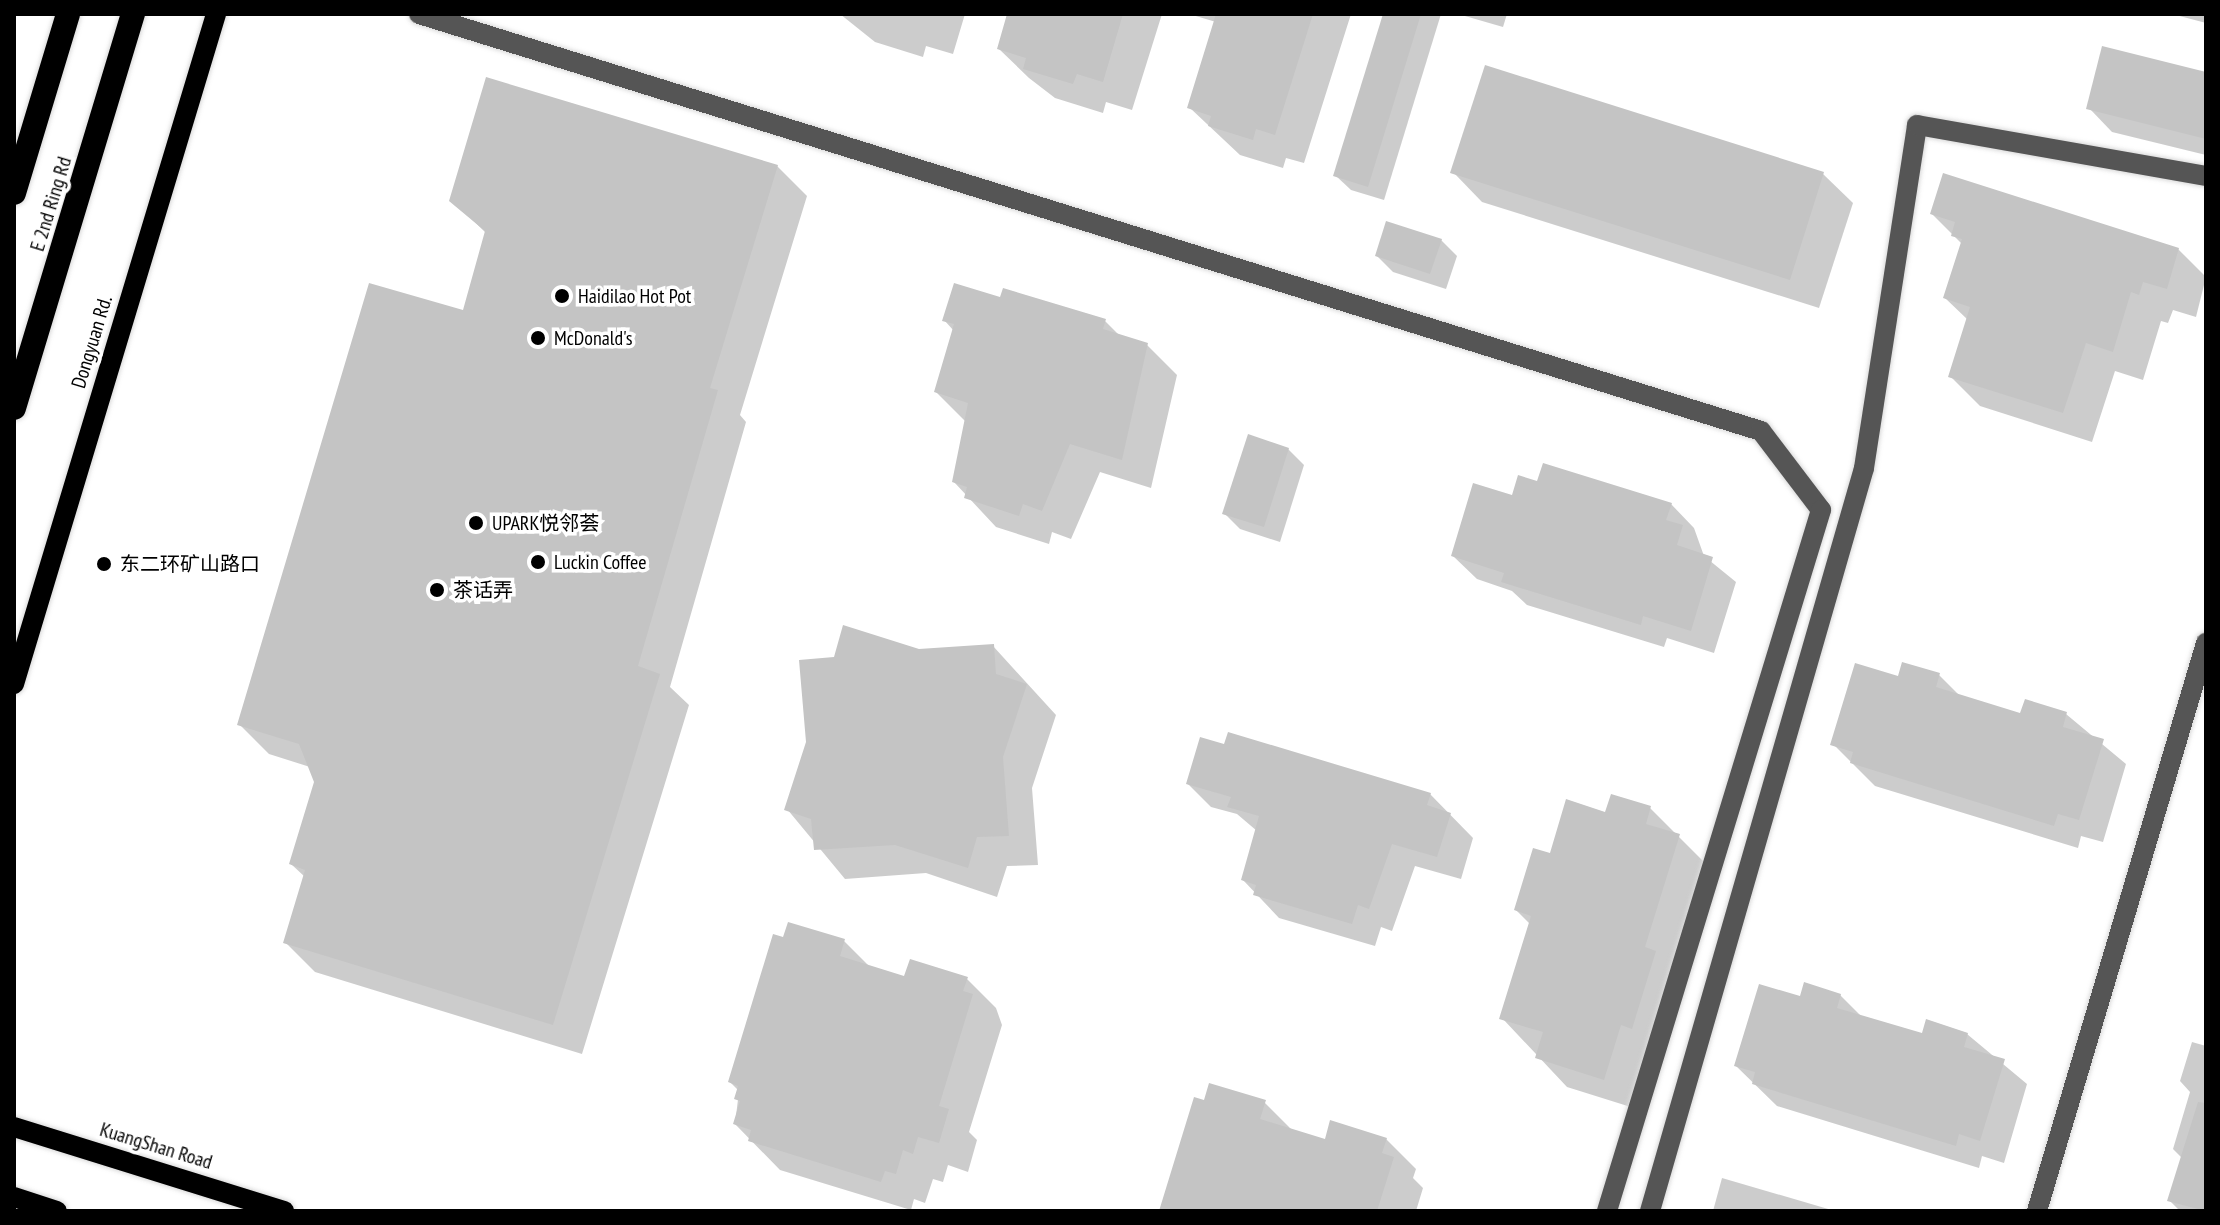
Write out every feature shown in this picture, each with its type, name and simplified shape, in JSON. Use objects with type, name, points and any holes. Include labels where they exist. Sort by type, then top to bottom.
[{"type":"highway","name":"E 2nd Ring Rd","points":[[14,193],[68,14]]},
{"type":"highway","name":"E 2nd Ring Rd","points":[[14,408],[133,14]]},
{"type":"main road","name":"Dongyuan Rd.","points":[[14,684],[216,14]]},
{"type":"main road","name":"KuangShan Road","points":[[14,1127],[284,1211]]},
{"type":"main road","points":[[14,1197],[57,1211]]},
{"type":"street","points":[[419,14],[1761,431],[1821,510],[1607,1211]]},
{"type":"street","points":[[1650,1211],[1864,468],[1917,125],[2206,176]]},
{"type":"street","points":[[2037,1211],[2206,643]]},
{"type":"building","points":[[1007,14],[1123,14],[1103,82],[1077,74],[1073,84],[1023,69],[1026,58],[997,49]]},
{"type":"building","points":[[1216,14],[1313,14],[1275,135],[1256,129],[1253,140],[1208,126],[1211,116],[1187,108]]},
{"type":"building","points":[[1383,14],[1421,14],[1368,187],[1333,176]]},
{"type":"building","points":[[2102,46],[2206,72],[2206,139],[2086,109]]},
{"type":"building","points":[[1485,65],[1824,172],[1790,280],[1450,173]]},
{"type":"building","name":"UPARK悦邻荟","points":[[486,77],[778,165],[710,388],[718,390],[638,666],[660,674],[553,1025],[283,943],[305,870],[289,864],[314,782],[299,744],[237,725],[369,283],[463,310],[485,231],[449,201]]},
{"type":"building","points":[[1943,173],[2179,248],[2167,289],[2143,282],[2139,295],[2131,292],[2113,352],[2086,343],[2063,413],[1948,377],[1970,307],[1943,298],[1962,239],[1951,236],[1955,222],[1930,214]]},
{"type":"building","points":[[1386,221],[1442,239],[1430,274],[1375,256]]},
{"type":"building","points":[[954,283],[1000,297],[1003,288],[1106,319],[1103,329],[1148,343],[1122,460],[1070,444],[1042,511],[1023,504],[1019,516],[964,498],[967,487],[952,482],[968,403],[934,392],[954,324],[942,321]]},
{"type":"building","points":[[1248,434],[1289,448],[1264,527],[1222,514]]},
{"type":"building","points":[[1543,463],[1672,503],[1666,520],[1683,525],[1677,545],[1713,557],[1691,631],[1643,616],[1641,625],[1501,582],[1504,573],[1451,556],[1473,483],[1512,495],[1518,475],[1537,481]]},
{"type":"building","points":[[843,625],[919,649],[994,644],[996,674],[1027,684],[1003,757],[1009,836],[977,837],[968,868],[895,845],[814,850],[811,819],[784,810],[806,742],[799,660],[834,657]]},
{"type":"building","points":[[1902,662],[1940,673],[1936,687],[2020,713],[2025,699],[2067,712],[2063,727],[2104,739],[2079,820],[2058,814],[2054,826],[1850,763],[1853,752],[1830,745],[1855,663],[1898,676]]},
{"type":"building","points":[[1228,732],[1431,793],[1427,805],[1451,813],[1437,857],[1392,844],[1369,909],[1358,905],[1352,924],[1253,895],[1256,885],[1241,880],[1259,816],[1227,807],[1231,797],[1186,784],[1200,737],[1224,744]]},
{"type":"building","points":[[1611,794],[1651,806],[1646,824],[1680,834],[1645,947],[1656,951],[1632,1029],[1621,1025],[1604,1080],[1535,1058],[1543,1032],[1499,1019],[1531,916],[1514,910],[1533,848],[1550,853],[1566,799],[1605,812]]},
{"type":"building","points":[[788,922],[845,939],[840,956],[904,976],[910,959],[968,977],[963,991],[973,994],[939,1106],[949,1109],[939,1143],[918,1137],[913,1154],[903,1150],[896,1174],[885,1171],[881,1182],[748,1141],[751,1130],[733,1124],[740,1101],[734,1099],[738,1086],[728,1082],[773,934],[783,937]]},
{"type":"building","points":[[1804,982],[1841,994],[1837,1008],[1922,1033],[1926,1019],[1968,1033],[1964,1047],[2005,1059],[1980,1141],[1959,1134],[1956,1146],[1752,1084],[1755,1072],[1734,1066],[1759,984],[1800,996]]},
{"type":"building","points":[[1209,1083],[1266,1100],[1260,1119],[1325,1139],[1330,1120],[1387,1138],[1382,1153],[1394,1157],[1377,1211],[1159,1211],[1194,1097],[1204,1100]]},
{"type":"building","points":[[2198,1102],[2206,1103],[2206,1211],[2167,1201]]},
{"type":"place","name":"Haidilao Hot Pot","points":[[562,296]]},
{"type":"place","name":"McDonald's","points":[[538,338]]},
{"type":"place","name":"UPARK悦邻荟","points":[[476,523]]},
{"type":"place","name":"Luckin Coffee","points":[[538,562]]},
{"type":"place","name":"东二环矿山路口","points":[[104,564]]},
{"type":"place","name":"茶话弄","points":[[437,590]]}]
